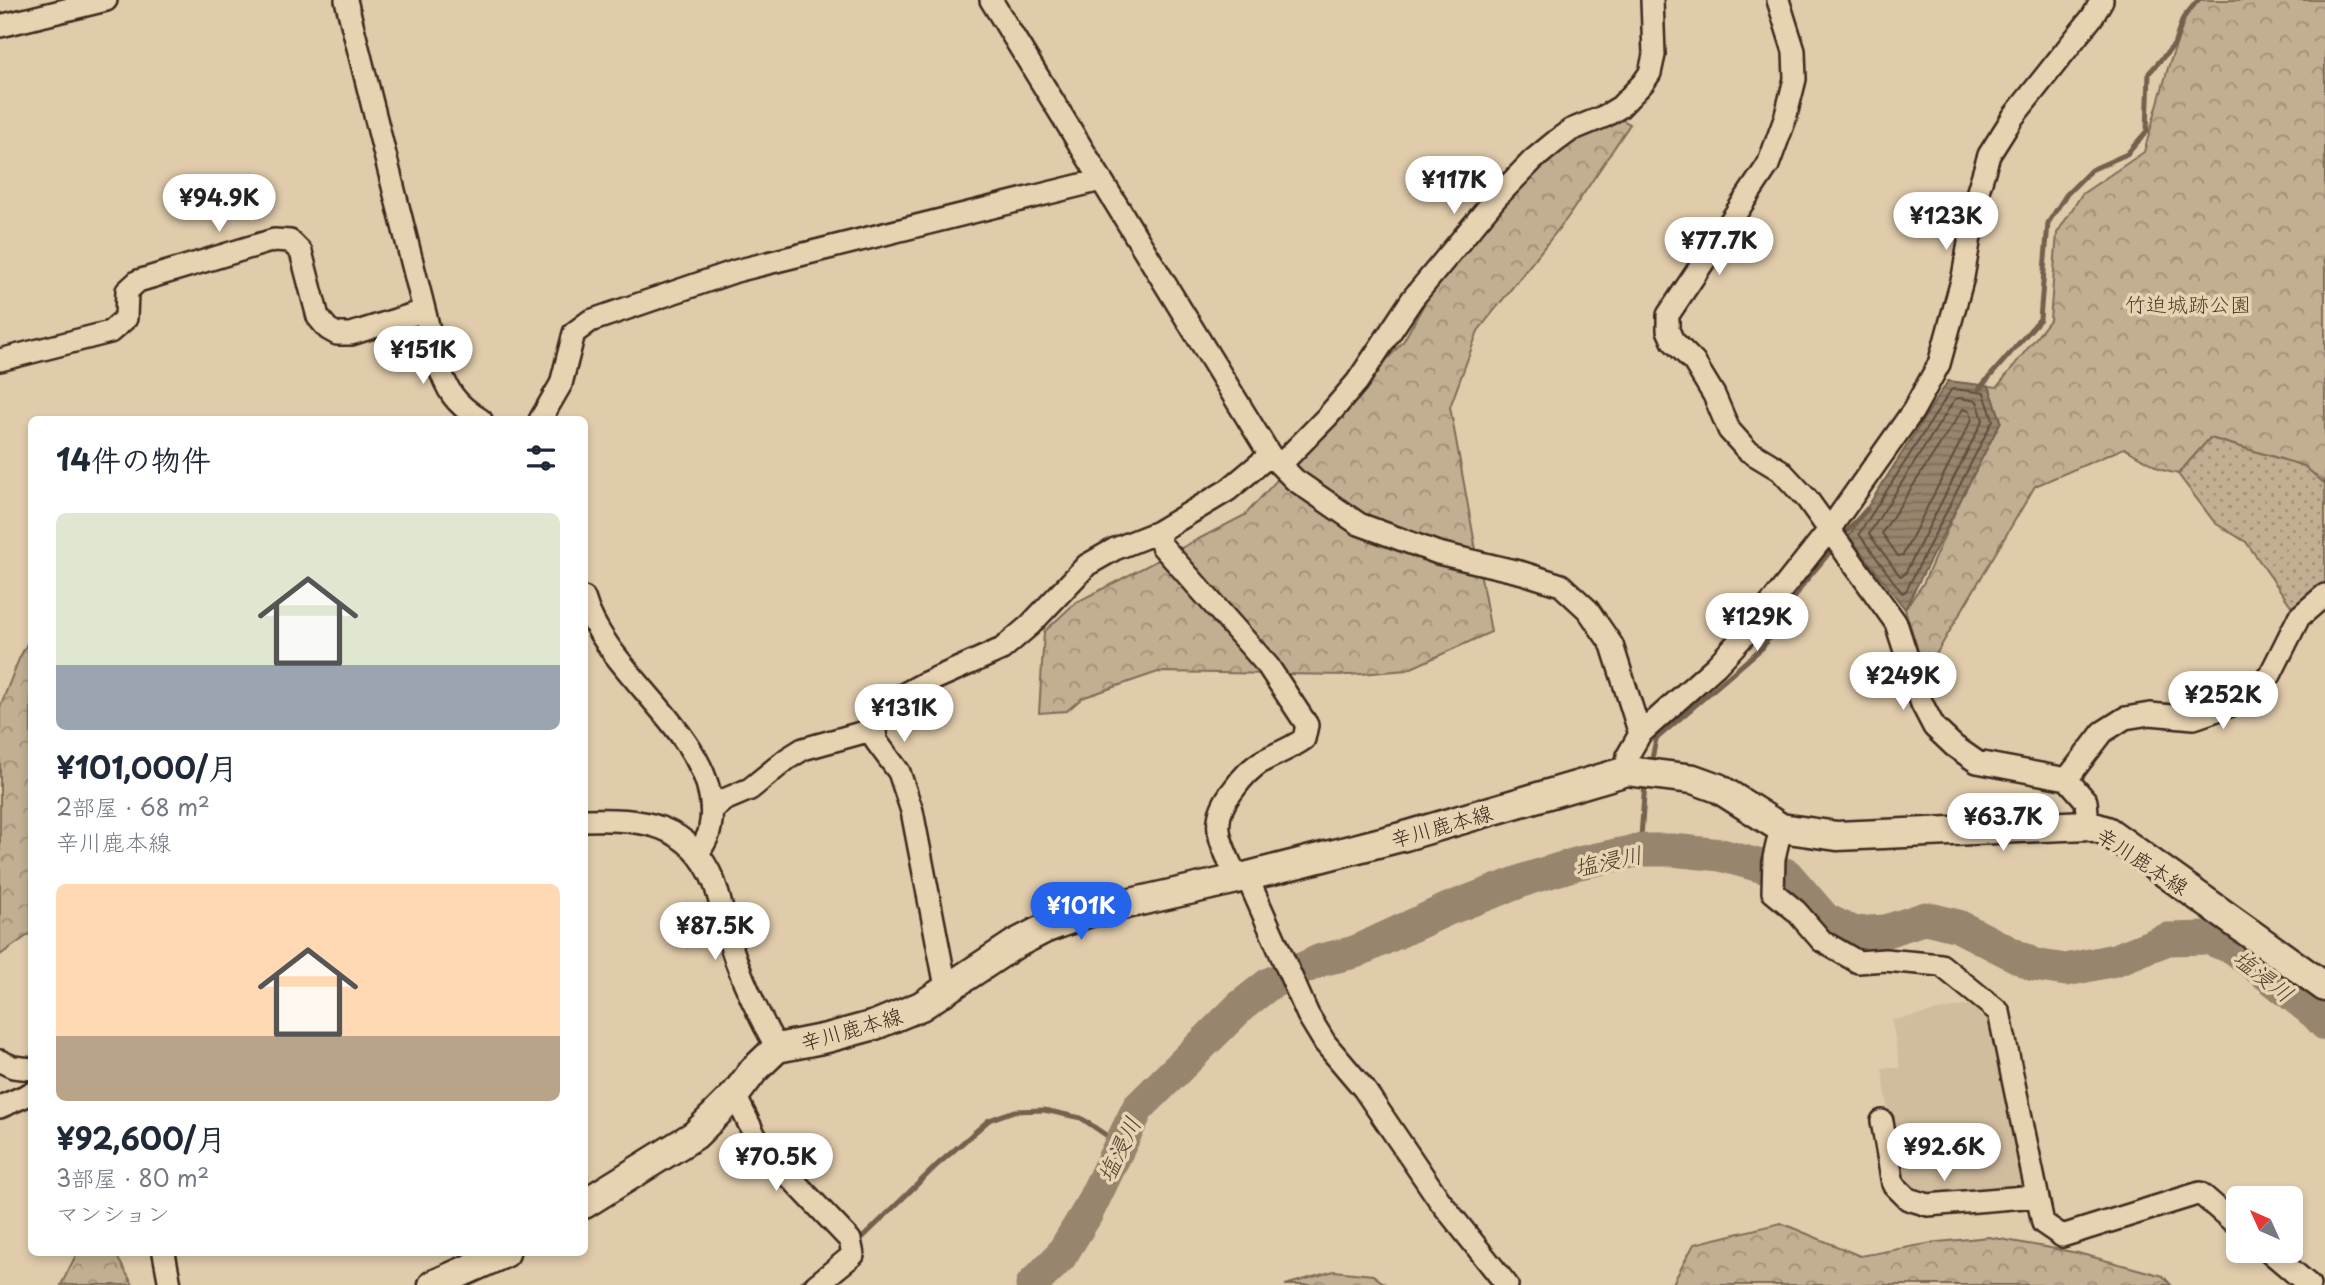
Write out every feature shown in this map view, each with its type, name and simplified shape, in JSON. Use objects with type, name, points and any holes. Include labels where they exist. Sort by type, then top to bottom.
[{"type":"main road","name":"辛川鹿本線","points":[[588,1202],[685,1142],[735,1095],[754,1070],[777,1048],[875,1025],[921,1006],[1015,944],[1044,929],[1087,914],[1242,878],[1641,772],[1693,779],[1718,788],[1782,828],[1837,836],[2088,825],[2107,831],[2325,987]]},
{"type":"main road","points":[[433,1285],[498,1256]]},
{"type":"street","points":[[0,26],[106,0]]},
{"type":"street","points":[[346,0],[445,385],[459,405],[475,416]]},
{"type":"street","points":[[991,0],[1275,460],[1318,498],[1359,524],[1438,553],[1561,585],[1588,610],[1612,645],[1640,734]]},
{"type":"street","points":[[946,988],[912,811],[899,772],[876,741],[875,729],[879,714],[886,704],[923,684],[1002,649],[1030,625],[1087,565],[1115,549],[1158,532],[1228,490],[1275,460],[1327,417],[1357,382],[1413,298],[1496,198],[1556,141],[1571,130],[1620,107],[1643,83],[1650,74],[1654,54],[1652,0]]},
{"type":"street","points":[[1778,0],[1794,51],[1795,79],[1785,119],[1768,165],[1668,315],[1668,330],[1673,341],[1694,362],[1714,395],[1729,430],[1747,450],[1780,470],[1807,499],[1896,623],[1922,704],[1934,727],[1954,746],[1977,762],[2067,779],[2086,801],[2088,825]]},
{"type":"street","points":[[1641,772],[1628,755],[1640,734],[1716,666],[1753,626],[1829,530],[1906,421],[1939,364],[1962,277],[1978,191],[1989,155],[2013,117],[2093,16],[2102,0]]},
{"type":"street","points":[[542,416],[561,384],[574,333],[590,321],[736,271],[1101,180]]},
{"type":"street","points":[[0,360],[110,332],[126,318],[127,291],[138,281],[274,240],[290,241],[301,252],[317,317],[337,334],[351,334],[424,311]]},
{"type":"street","points":[[1158,532],[1162,546],[1268,666],[1307,725],[1304,739],[1290,749],[1260,762],[1244,776],[1223,803],[1218,819],[1221,839],[1325,1043],[1364,1089],[1446,1210],[1507,1285]]},
{"type":"street","points":[[2067,779],[2103,732],[2125,718],[2150,713],[2194,718],[2229,706],[2251,694],[2270,675],[2299,617],[2325,595]]},
{"type":"street","points":[[588,607],[600,635],[690,748],[706,777],[713,809],[710,832],[699,852]]},
{"type":"street","points":[[713,809],[724,800],[750,789],[803,749],[875,729]]},
{"type":"street","points":[[588,820],[641,822],[672,833],[699,852],[715,883],[729,940],[754,1009],[777,1048]]},
{"type":"street","points":[[1782,828],[1774,858],[1773,892],[1796,911],[1822,941],[1858,962],[1885,960],[1941,965],[1999,1012],[2043,1223],[2062,1236],[2200,1194],[2226,1216]]},
{"type":"street","points":[[0,1061],[13,1067],[28,1069]]},
{"type":"street","points":[[0,1107],[28,1095]]},
{"type":"street","points":[[735,1095],[755,1136],[769,1155],[850,1240],[853,1255],[816,1285]]},
{"type":"street","points":[[1882,1121],[1893,1185],[1908,1199],[1928,1205],[2037,1196]]},
{"type":"street","points":[[165,1256],[170,1285]]},
{"type":"street","points":[[2284,1264],[2309,1285]]},
{"type":"shaded area","points":[[1979,1003],[1995,1018],[2027,1181],[2015,1192],[1934,1197],[1906,1188],[1896,1166],[1882,1068],[1900,1068],[1892,1020]]},
{"type":"green space","name":"竹迫城跡公園","points":[[2200,0],[2325,0],[2325,484],[2304,466],[2210,438],[2178,474],[2162,470],[2124,448],[2035,486],[1925,673],[1905,609],[1923,584],[1967,485],[2001,421],[1989,386],[1997,387],[2050,320],[2057,233],[2082,194],[2144,152],[2168,68],[2188,11]]},
{"type":"green space","points":[[1606,111],[1630,124],[1568,217],[1478,331],[1450,407],[1491,632],[1407,670],[1349,675],[1158,672],[1082,698],[1067,711],[1039,713],[1044,632],[1075,603],[1245,515],[1403,342],[1446,265],[1502,197]]},
{"type":"green space","points":[[2210,438],[2304,466],[2325,484],[2325,585],[2299,617],[2246,542],[2215,523],[2178,474]]},
{"type":"green space","points":[[28,642],[28,935],[0,955],[0,707]]},
{"type":"green space","points":[[1781,1223],[1860,1256],[1938,1242],[1989,1237],[2078,1253],[2163,1276],[2171,1285],[1672,1285],[1694,1244]]},
{"type":"green space","points":[[76,1256],[117,1256],[133,1285],[61,1285]]},
{"type":"green space","points":[[1334,1271],[1373,1275],[1386,1285],[1285,1285]]},
{"type":"water","points":[[1948,381],[1989,386],[2001,421],[1905,609],[1849,536]]},
{"type":"waterway","points":[[1979,389],[2040,319],[2048,223],[2066,195],[2091,170],[2127,154],[2147,131],[2149,73],[2174,45],[2183,18],[2198,0]]},
{"type":"waterway","points":[[1841,538],[1867,509]]},
{"type":"waterway","points":[[1651,764],[1656,739],[1763,647],[1804,583],[1835,546]]},
{"type":"waterway","points":[[1640,850],[1645,783]]},
{"type":"waterway","name":"塩浸川","points":[[1032,1285],[1060,1257],[1087,1213],[1138,1108],[1241,1006],[1269,984],[1321,960],[1355,952],[1448,909],[1530,878],[1579,863],[1640,850],[1721,855],[1775,870],[1787,875],[1825,919],[1854,933],[1886,931],[1926,918],[1958,926],[2034,965],[2066,970],[2115,960],[2168,939],[2207,938],[2235,949],[2325,1024]]},
{"type":"waterway","points":[[856,1244],[937,1165],[989,1120],[1014,1111],[1044,1110],[1081,1118],[1119,1144]]},
{"type":"waterway","points":[[799,1285],[814,1274]]}]
